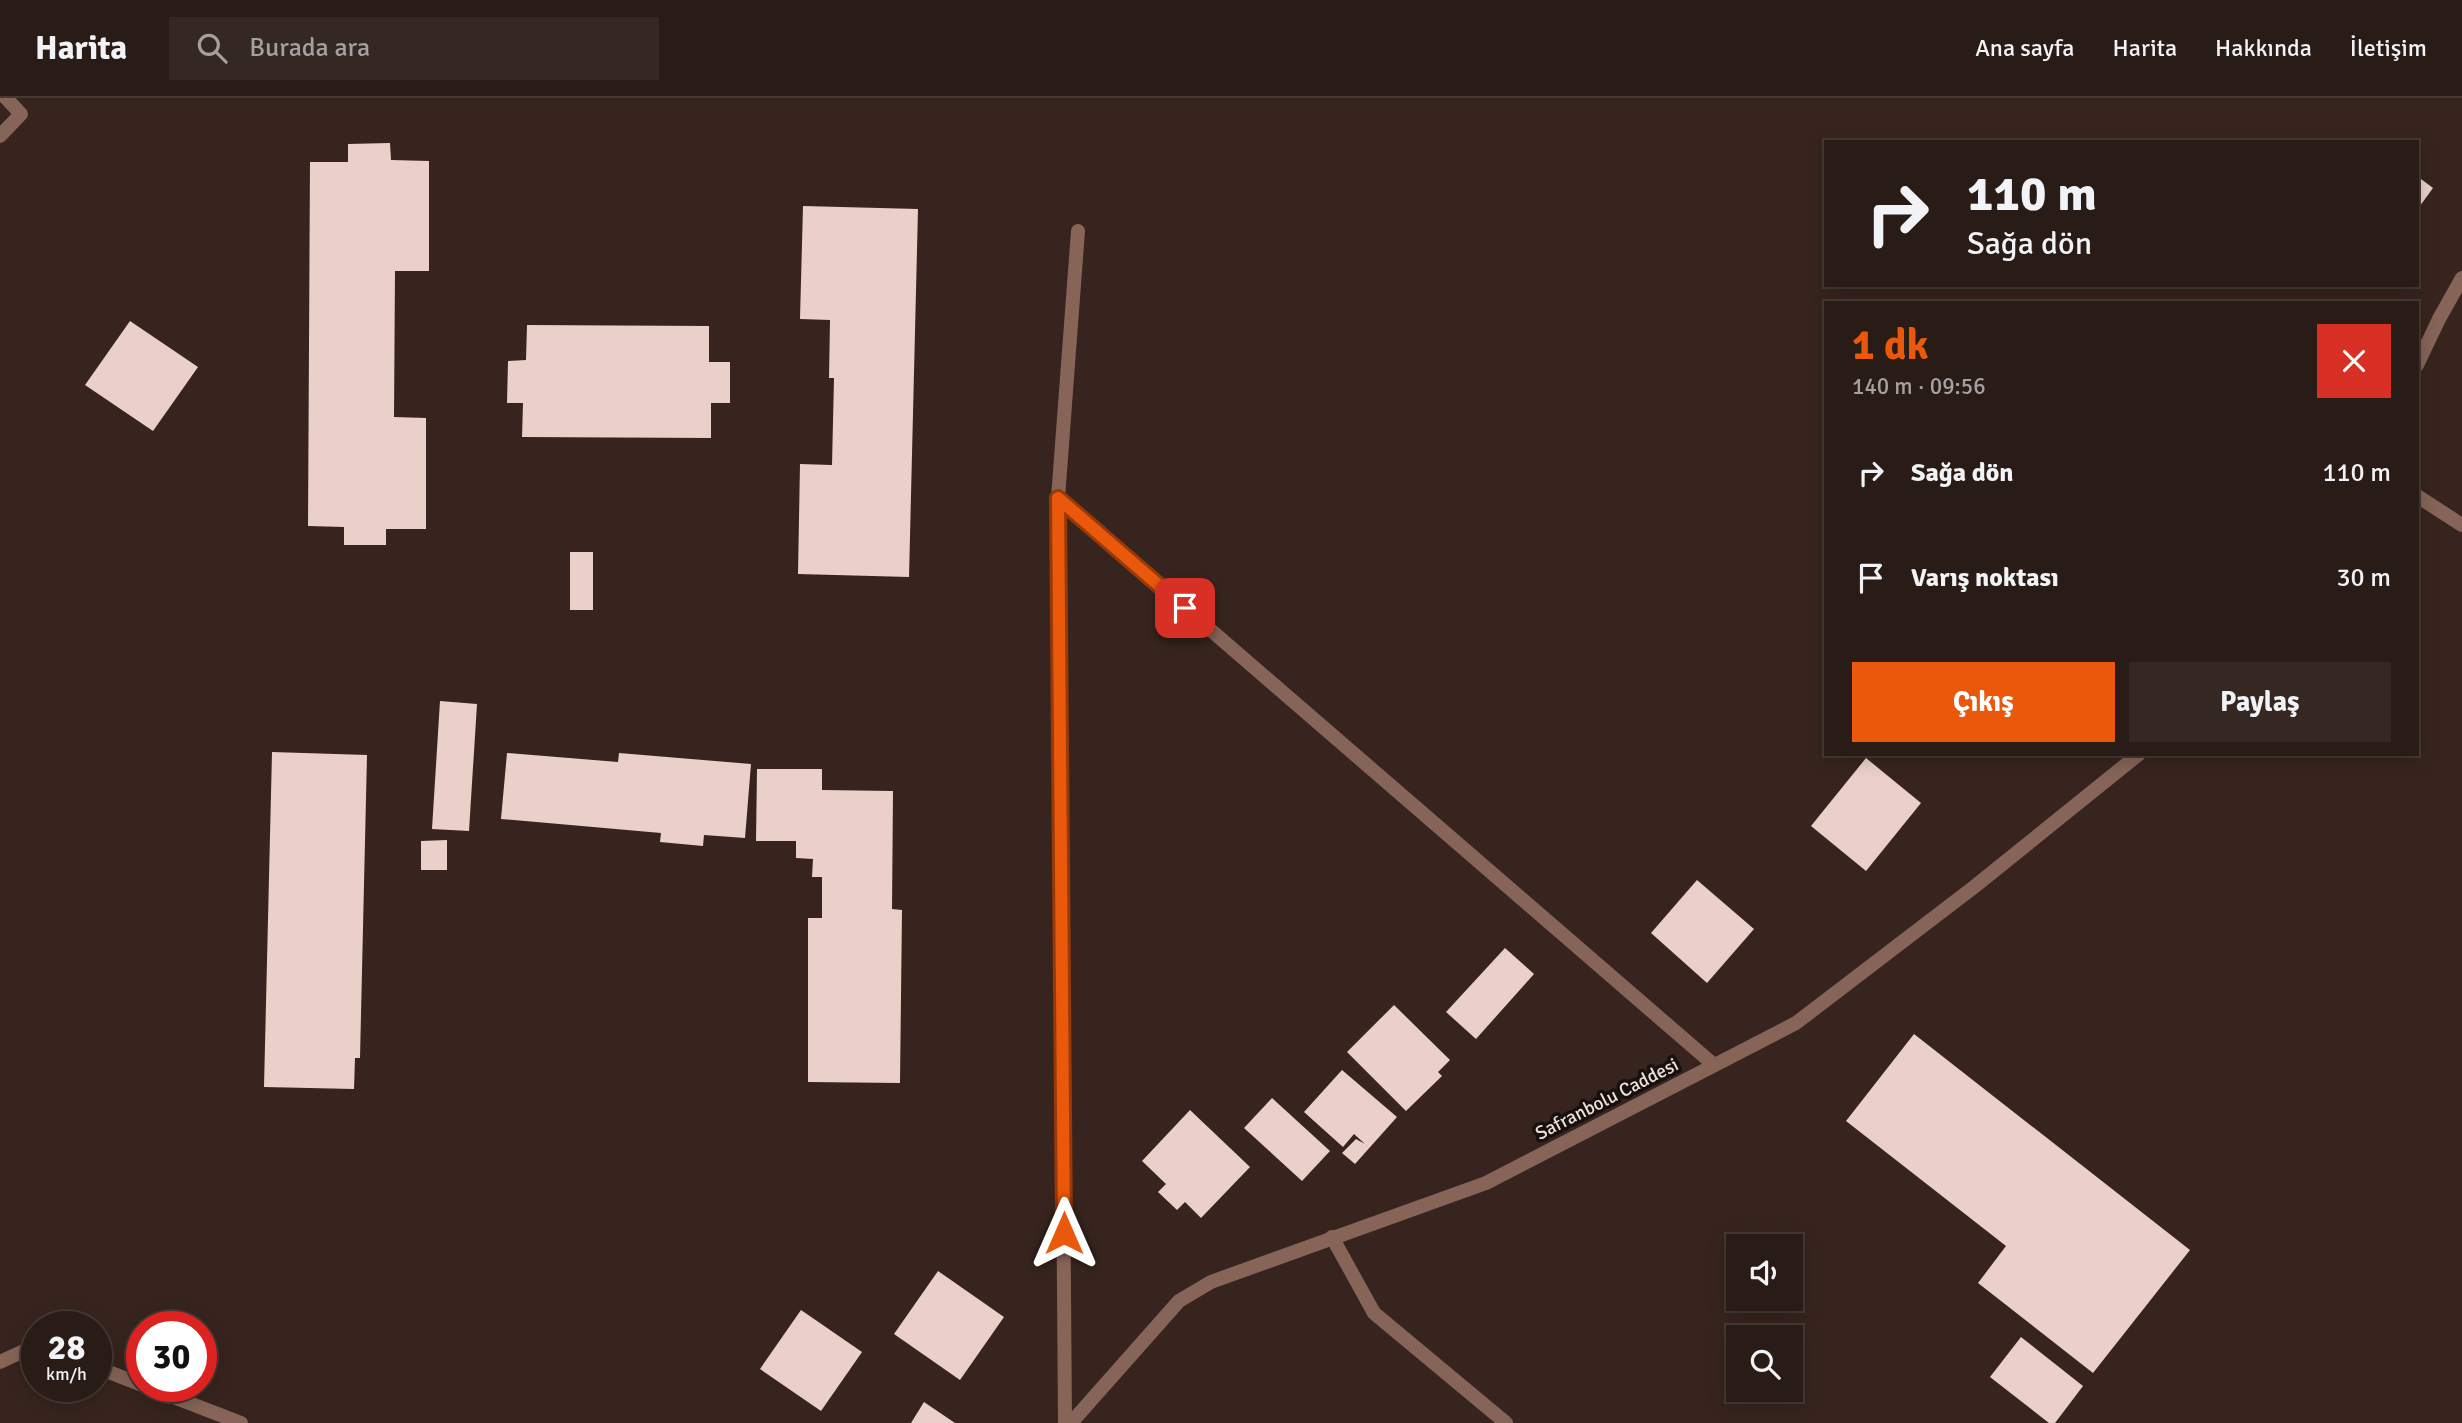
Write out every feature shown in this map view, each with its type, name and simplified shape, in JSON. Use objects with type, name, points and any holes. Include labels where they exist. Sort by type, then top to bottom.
[{"type":"street","points":[[0,135],[21,114],[6,98]]},
{"type":"street","points":[[1065,1423],[1058,498],[1077,231]]},
{"type":"street","points":[[2419,361],[2462,278]]},
{"type":"street","points":[[2419,497],[2462,525]]},
{"type":"street","points":[[1058,498],[1714,1065]]},
{"type":"street","name":"Safranbolu Caddesi","points":[[1071,1423],[1179,1301],[1211,1282],[1486,1183],[1796,1023],[1974,887],[2137,756]]},
{"type":"street","points":[[1332,1237],[1374,1313],[1506,1423]]},
{"type":"street","points":[[0,1362],[21,1352]]},
{"type":"street","points":[[187,1402],[241,1423]]},
{"type":"building","points":[[390,143],[391,160],[429,161],[429,271],[395,271],[394,417],[426,418],[426,529],[386,529],[386,545],[344,545],[344,527],[308,526],[310,162],[348,162],[348,144]]},
{"type":"building","points":[[2419,178],[2433,188],[2419,207]]},
{"type":"building","points":[[803,206],[918,209],[909,577],[798,574],[800,464],[832,465],[834,378],[829,378],[830,320],[800,319]]},
{"type":"building","points":[[130,321],[198,367],[153,431],[85,385]]},
{"type":"building","points":[[527,325],[709,326],[709,362],[730,362],[730,403],[711,403],[711,438],[522,437],[523,403],[507,403],[508,361],[526,360]]},
{"type":"building","points":[[570,552],[593,552],[593,610],[570,610]]},
{"type":"building","points":[[440,701],[477,704],[469,831],[432,829]]},
{"type":"building","points":[[272,752],[367,755],[360,1058],[355,1058],[354,1089],[264,1087]]},
{"type":"building","points":[[507,753],[618,762],[619,753],[751,764],[745,838],[704,835],[703,846],[660,842],[661,833],[501,819]]},
{"type":"building","points":[[1866,758],[1921,803],[1866,871],[1811,826]]},
{"type":"building","points":[[757,769],[822,769],[822,790],[893,791],[892,909],[902,910],[900,1083],[808,1082],[808,918],[822,918],[822,877],[812,877],[813,859],[796,858],[796,841],[756,841]]},
{"type":"building","points":[[447,840],[447,870],[421,870],[421,841]]},
{"type":"building","points":[[1697,880],[1754,929],[1707,983],[1651,933]]},
{"type":"building","points":[[1505,948],[1534,974],[1476,1039],[1446,1012]]},
{"type":"building","points":[[1394,1005],[1450,1060],[1438,1072],[1442,1076],[1406,1111],[1347,1052]]},
{"type":"building","points":[[1914,1034],[2190,1250],[2093,1373],[1978,1283],[2006,1246],[1846,1121]]},
{"type":"building","points":[[1342,1070],[1397,1117],[1355,1164],[1342,1153],[1356,1139],[1365,1144],[1354,1134],[1343,1147],[1304,1112]]},
{"type":"building","points":[[1272,1098],[1330,1151],[1302,1181],[1244,1128]]},
{"type":"building","points":[[1190,1110],[1250,1167],[1201,1218],[1185,1202],[1177,1210],[1158,1192],[1166,1184],[1142,1161]]},
{"type":"building","points":[[938,1271],[1004,1317],[960,1380],[894,1334]]},
{"type":"building","points":[[801,1310],[862,1352],[821,1411],[760,1369]]},
{"type":"building","points":[[2021,1337],[2083,1386],[2055,1423],[2049,1423],[1990,1377]]},
{"type":"building","points":[[924,1402],[955,1423],[911,1423]]},
{"type":"route","points":[[1064,1233],[1058,498],[1185,608]]}]
